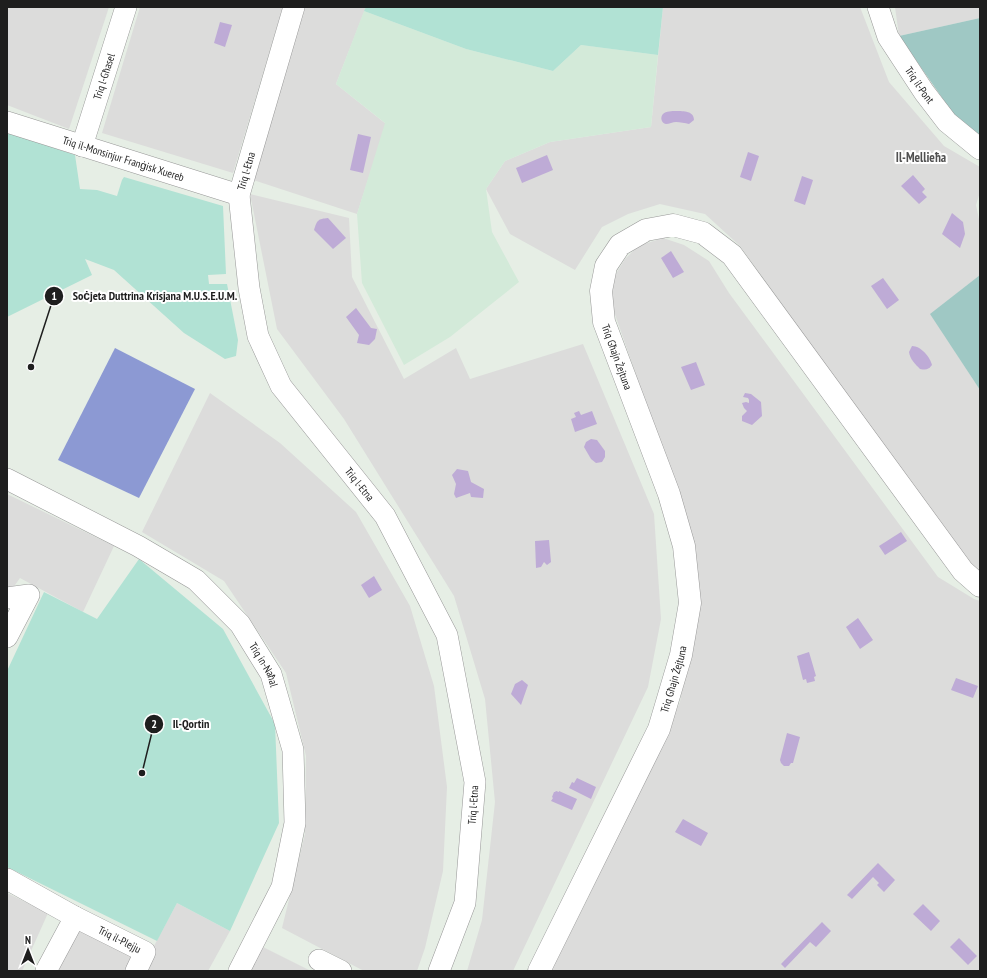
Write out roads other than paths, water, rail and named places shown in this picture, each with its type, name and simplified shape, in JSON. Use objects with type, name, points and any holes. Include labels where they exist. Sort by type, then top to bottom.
[{"type":"street","name":"Triq l-Għasel","points":[[82,146],[126,7]]},
{"type":"street","name":"Triq l-Etna","points":[[294,7],[239,195],[249,288],[258,336],[281,386],[385,516],[447,635],[475,782],[466,903],[439,971]]},
{"type":"street","name":"Triq il-Pont","points":[[878,7],[888,37],[924,92],[947,122],[980,149]]},
{"type":"street","name":"Triq il-Monsinjur Franġisk Xuereb","points":[[7,122],[239,195]]},
{"type":"street","name":"Triq Għajn Żejtuna","points":[[539,971],[659,729],[681,655],[690,603],[684,546],[668,494],[604,322],[601,291],[606,266],[620,245],[646,230],[674,225],[703,233],[732,254],[963,571],[980,586]]},
{"type":"street","name":"Triq in-Naħal","points":[[7,479],[138,546],[196,580],[240,624],[271,674],[293,750],[295,823],[282,887],[239,971]]},
{"type":"street","points":[[7,598],[29,595],[7,637]]},
{"type":"street","name":"Triq il-Plejju","points":[[7,879],[75,917],[145,952],[136,971]]},
{"type":"street","points":[[46,971],[75,917]]},
{"type":"street","points":[[319,960],[341,971]]},
{"type":"place","name":"Soċjeta Duttrina Krisjana M.U.S.E.U.M.","points":[[31,367]]},
{"type":"place","name":"Il-Qortin","points":[[142,773]]},
{"type":"district","name":"Il-Mellieħa","points":[[921,157]]}]
